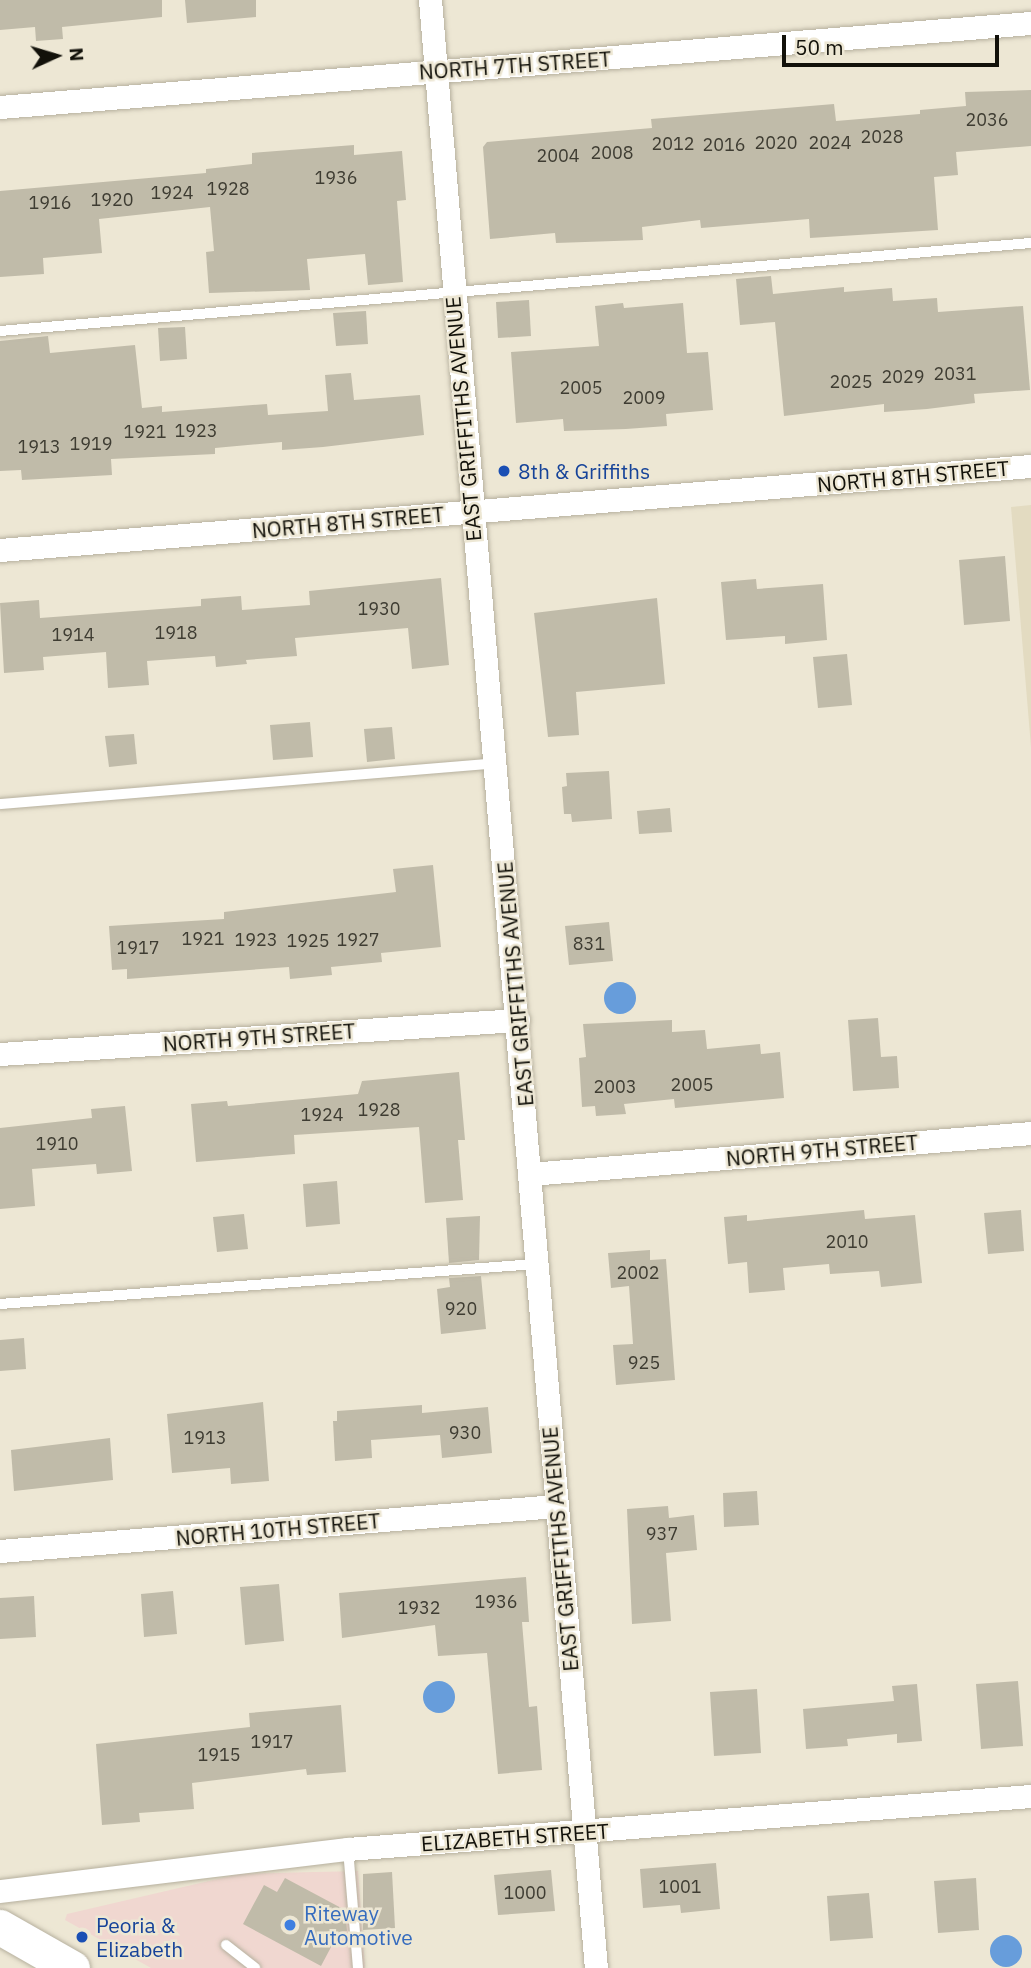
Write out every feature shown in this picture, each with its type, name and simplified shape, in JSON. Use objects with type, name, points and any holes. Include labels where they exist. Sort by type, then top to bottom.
[{"type":"main road","points":[[0,1927],[72,1968]]},
{"type":"street","name":"EAST GRIFFITHS AVENUE","points":[[430,0],[452,293],[496,763],[596,1968]]},
{"type":"street","name":"NORTH 7TH STREET","points":[[0,107],[1031,23]]},
{"type":"street","name":"NORTH 8TH STREET","points":[[0,550],[1031,466]]},
{"type":"street","name":"NORTH 9TH STREET","points":[[0,1054],[518,1020]]},
{"type":"street","name":"NORTH 9TH STREET","points":[[530,1174],[1031,1133]]},
{"type":"street","name":"NORTH 10TH STREET","points":[[0,1551],[556,1506]]},
{"type":"street","name":"ELIZABETH STREET","points":[[0,1891],[348,1849],[1031,1796]]},
{"type":"lane","points":[[0,331],[1031,243]]},
{"type":"lane","points":[[0,804],[496,763]]},
{"type":"lane","points":[[0,1304],[536,1264]]},
{"type":"lane","points":[[348,1849],[358,1968]]},
{"type":"lane","points":[[226,1945],[255,1968]]},
{"type":"shaded area","points":[[1031,505],[1031,747],[1011,507]]},
{"type":"shaded area","points":[[358,1871],[365,1968],[151,1968],[65,1920],[67,1914],[239,1874]]},
{"type":"water","points":[[620,982],[631,987],[636,998],[631,1009],[620,1014],[609,1009],[604,998],[609,987]]},
{"type":"water","points":[[439,1681],[451,1685],[455,1697],[451,1709],[439,1713],[427,1709],[423,1697],[427,1685]]},
{"type":"water","points":[[1006,1935],[1017,1940],[1022,1951],[1017,1962],[1006,1967],[995,1962],[990,1951],[995,1940]]},
{"type":"building","points":[[0,0],[162,0],[162,17],[62,27],[63,39],[36,41],[35,27],[0,30]]},
{"type":"building","points":[[185,0],[256,0],[256,17],[187,23]]},
{"type":"building","points":[[1031,90],[1031,146],[956,152],[958,175],[934,177],[938,230],[810,238],[809,219],[701,228],[700,220],[642,227],[643,240],[556,243],[555,233],[490,239],[483,147],[487,142],[652,128],[651,119],[834,104],[836,121],[920,114],[920,110],[966,106],[965,92]]},
{"type":"building","points":[[354,145],[354,155],[402,151],[406,200],[397,201],[403,282],[368,285],[365,254],[307,259],[310,290],[209,293],[206,252],[214,251],[210,207],[99,219],[102,253],[43,258],[44,274],[0,277],[0,191],[206,173],[206,169],[252,164],[252,153]]},
{"type":"building","points":[[771,276],[773,294],[844,287],[844,292],[892,288],[893,301],[937,298],[938,312],[1023,306],[1030,390],[974,394],[975,403],[927,409],[884,412],[884,404],[784,416],[775,322],[740,325],[736,279]]},
{"type":"building","points":[[529,300],[531,336],[498,338],[496,302]]},
{"type":"building","points":[[623,303],[624,308],[683,303],[687,353],[708,352],[713,410],[666,414],[667,426],[626,429],[564,431],[563,419],[516,423],[511,352],[599,346],[595,306]]},
{"type":"building","points":[[366,311],[368,344],[336,346],[333,313]]},
{"type":"building","points":[[185,327],[187,359],[160,361],[158,328]]},
{"type":"building","points":[[48,336],[50,353],[135,345],[142,408],[162,406],[162,412],[267,404],[268,415],[328,411],[325,375],[351,373],[354,400],[420,395],[424,435],[323,447],[282,450],[282,442],[215,448],[215,454],[111,459],[112,475],[22,480],[21,470],[0,471],[0,341]]},
{"type":"building","points":[[1005,556],[1010,621],[964,625],[959,560]]},
{"type":"building","points":[[441,578],[449,665],[412,669],[408,628],[295,638],[297,656],[246,660],[247,664],[216,667],[215,656],[147,661],[149,685],[108,688],[106,652],[43,657],[44,670],[4,673],[0,603],[39,600],[40,618],[201,606],[201,599],[241,596],[242,610],[310,605],[309,591]]},
{"type":"building","points":[[756,579],[757,589],[823,584],[827,640],[785,644],[785,636],[726,640],[721,582]]},
{"type":"building","points":[[657,598],[665,684],[576,692],[579,735],[548,737],[534,613]]},
{"type":"building","points":[[847,654],[852,705],[818,708],[813,657]]},
{"type":"building","points":[[310,722],[313,757],[273,760],[270,725]]},
{"type":"building","points":[[392,727],[395,759],[367,762],[364,729]]},
{"type":"building","points":[[134,734],[137,764],[109,767],[105,736]]},
{"type":"building","points":[[609,771],[612,819],[572,822],[571,814],[564,814],[562,787],[567,786],[566,773]]},
{"type":"building","points":[[670,808],[672,832],[639,834],[637,811]]},
{"type":"building","points":[[433,865],[441,947],[381,953],[382,962],[331,967],[332,975],[290,979],[289,967],[127,979],[127,969],[112,970],[109,926],[224,919],[224,912],[396,892],[393,869]]},
{"type":"building","points":[[609,922],[613,961],[569,965],[565,926]]},
{"type":"building","points":[[878,1018],[881,1057],[897,1056],[899,1088],[853,1091],[848,1020]]},
{"type":"building","points":[[672,1020],[672,1032],[705,1030],[707,1049],[760,1044],[761,1054],[780,1052],[784,1098],[675,1108],[674,1099],[624,1104],[626,1114],[596,1116],[595,1106],[582,1107],[579,1058],[586,1057],[583,1024]]},
{"type":"building","points":[[459,1072],[465,1140],[458,1140],[463,1200],[425,1203],[419,1127],[294,1135],[295,1154],[196,1162],[191,1104],[227,1101],[228,1106],[358,1094],[362,1081]]},
{"type":"building","points":[[125,1106],[132,1171],[97,1174],[96,1164],[32,1169],[35,1206],[0,1209],[0,1128],[92,1118],[91,1109]]},
{"type":"building","points":[[337,1181],[340,1224],[306,1227],[303,1184]]},
{"type":"building","points":[[864,1210],[865,1219],[915,1215],[922,1283],[881,1287],[879,1271],[830,1274],[829,1264],[783,1268],[785,1290],[749,1293],[747,1262],[728,1264],[724,1217],[747,1215],[747,1221]]},
{"type":"building","points":[[1021,1210],[1024,1251],[988,1254],[984,1213]]},
{"type":"building","points":[[244,1214],[248,1249],[217,1252],[213,1217]]},
{"type":"building","points":[[480,1216],[479,1260],[449,1263],[446,1218]]},
{"type":"building","points":[[650,1250],[650,1260],[666,1259],[675,1380],[616,1385],[613,1345],[633,1344],[629,1286],[611,1288],[608,1253]]},
{"type":"building","points":[[481,1276],[486,1329],[441,1334],[437,1289],[450,1287],[449,1278]]},
{"type":"building","points":[[24,1338],[26,1369],[0,1371],[0,1340]]},
{"type":"building","points":[[263,1402],[269,1481],[231,1484],[230,1468],[172,1473],[167,1414]]},
{"type":"building","points":[[422,1405],[422,1413],[488,1407],[492,1453],[442,1458],[440,1435],[371,1440],[372,1458],[335,1461],[333,1421],[337,1421],[337,1411]]},
{"type":"building","points":[[110,1438],[113,1480],[14,1491],[11,1450]]},
{"type":"building","points":[[757,1491],[759,1525],[724,1527],[723,1493]]},
{"type":"building","points":[[668,1506],[669,1518],[694,1515],[697,1550],[666,1553],[671,1621],[632,1624],[627,1509]]},
{"type":"building","points":[[526,1577],[529,1622],[522,1622],[529,1707],[537,1706],[542,1770],[498,1774],[487,1653],[438,1656],[435,1625],[342,1638],[339,1593]]},
{"type":"building","points":[[279,1584],[284,1641],[245,1645],[240,1587]]},
{"type":"building","points":[[173,1591],[177,1634],[144,1637],[141,1594]]},
{"type":"building","points":[[34,1596],[36,1637],[0,1639],[0,1598]]},
{"type":"building","points":[[1018,1681],[1023,1746],[981,1749],[976,1684]]},
{"type":"building","points":[[917,1684],[922,1741],[897,1743],[897,1734],[847,1739],[848,1746],[806,1749],[803,1709],[894,1701],[892,1686]]},
{"type":"building","points":[[757,1689],[761,1753],[714,1756],[710,1692]]},
{"type":"building","points":[[341,1705],[346,1772],[307,1775],[306,1769],[192,1783],[194,1809],[139,1813],[140,1822],[102,1825],[96,1744],[250,1727],[249,1713]]},
{"type":"building","points":[[716,1863],[720,1909],[681,1913],[680,1905],[643,1908],[640,1869]]},
{"type":"building","points":[[551,1870],[555,1911],[498,1915],[494,1875]]},
{"type":"building","points":[[392,1872],[395,1928],[363,1930],[363,1874]]},
{"type":"building","points":[[285,1878],[345,1910],[347,1931],[339,1932],[321,1966],[243,1924],[264,1885],[277,1892]]},
{"type":"building","points":[[976,1878],[979,1930],[938,1933],[934,1881]]},
{"type":"building","points":[[869,1893],[873,1938],[830,1941],[827,1896]]},
{"type":"place","name":"8th & Griffiths","points":[[504,471]]},
{"type":"place","name":"Riteway Automotive","points":[[290,1925]]},
{"type":"place","name":"Peoria & Elizabeth","points":[[82,1937]]}]
